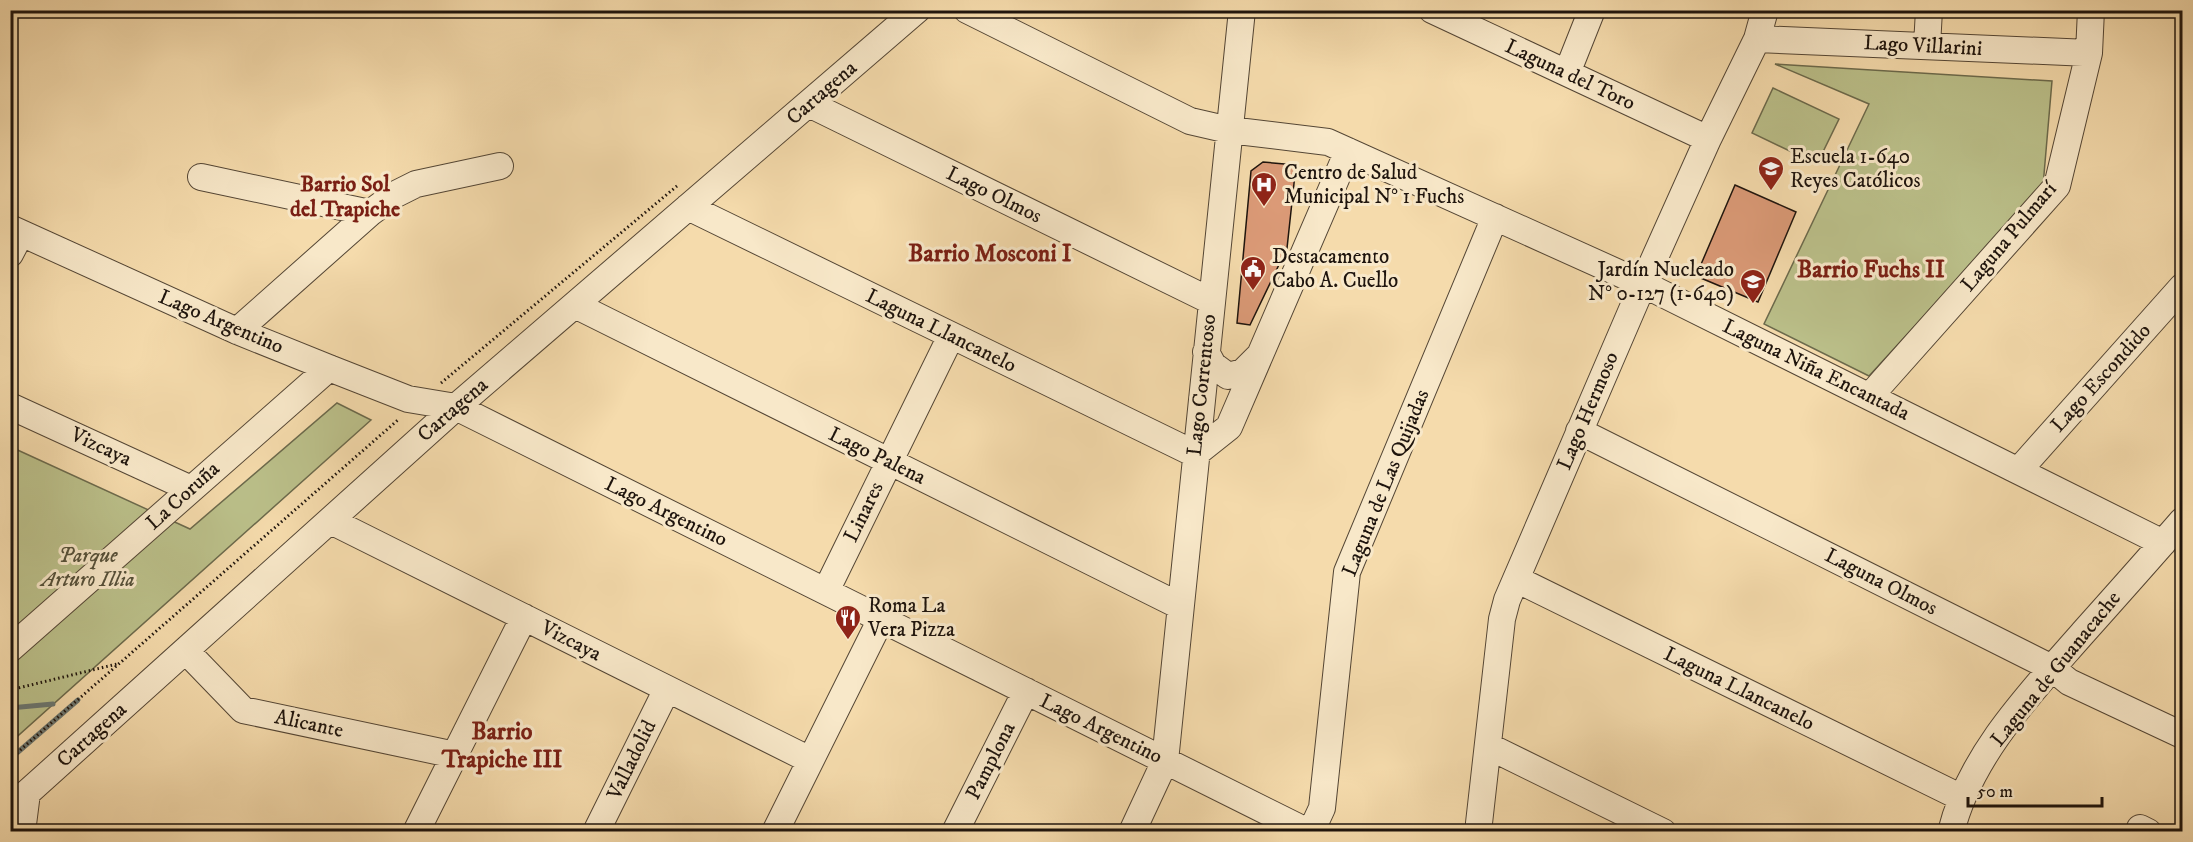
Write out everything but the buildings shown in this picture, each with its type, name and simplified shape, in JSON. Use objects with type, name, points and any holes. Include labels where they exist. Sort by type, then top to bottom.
[{"type":"street","name":"Cartagena","points":[[22,831],[27,793],[456,407],[917,10]]},
{"type":"street","name":"Laguna Niña Encantada","points":[[967,10],[1190,121],[1229,130],[1328,142],[1643,285],[2163,543]]},
{"type":"street","name":"Lago Correntoso","points":[[1132,831],[1165,761],[1242,10]]},
{"type":"street","name":"Laguna del Toro","points":[[1432,10],[1708,139]]},
{"type":"street","points":[[1566,73],[1592,10]]},
{"type":"street","name":"Lago Hermoso","points":[[1478,831],[1502,619],[1516,579],[1643,285],[1708,139],[1757,39],[1765,10]]},
{"type":"street","points":[[1927,46],[1929,10]]},
{"type":"street","name":"Laguna Pulmarí","points":[[1870,396],[2057,186],[2089,53],[2091,10]]},
{"type":"street","name":"Lago Villarini","points":[[1757,39],[2089,53]]},
{"type":"street","name":"Lago Olmos","points":[[809,104],[1211,301]]},
{"type":"street","points":[[1195,454],[1229,428],[1348,151]]},
{"type":"street","points":[[237,331],[370,213],[396,194],[416,184],[500,166]]},
{"type":"street","points":[[201,177],[370,213]]},
{"type":"street","name":"Laguna Llancanelo","points":[[687,207],[1195,454]]},
{"type":"street","name":"Laguna de Las Quijadas","points":[[1310,831],[1322,808],[1347,572],[1495,217]]},
{"type":"street","name":"Lago Argentino","points":[[14,238],[408,399],[456,407],[1310,831]]},
{"type":"street","name":"Lago Escondido","points":[[2019,470],[2182,287]]},
{"type":"street","name":"Lago Palena","points":[[575,305],[1180,606]]},
{"type":"street","name":"Linares","points":[[826,591],[951,336]]},
{"type":"street","points":[[1206,352],[1213,365],[1228,376],[1244,372],[1262,351]]},
{"type":"street","name":"La Coruña","points":[[10,649],[329,368]]},
{"type":"street","name":"Vizcaya","points":[[10,406],[191,489]]},
{"type":"street","name":"Laguna Olmos","points":[[1579,431],[2052,668],[2069,682],[2182,735]]},
{"type":"street","name":"Vizcaya","points":[[331,521],[810,760]]},
{"type":"street","name":"Laguna de Guanacache","points":[[1951,831],[1962,798],[2002,731],[2052,668],[2182,521]]},
{"type":"street","name":"Laguna Llancanelo","points":[[1516,579],[1962,798]]},
{"type":"street","points":[[416,831],[524,617]]},
{"type":"street","points":[[775,831],[881,619]]},
{"type":"street","name":"Alicante","points":[[186,651],[243,710],[455,755]]},
{"type":"street","name":"Valladolid","points":[[596,831],[667,689]]},
{"type":"street","name":"Pamplona","points":[[955,831],[1026,691]]},
{"type":"street","points":[[1488,746],[1664,831]]},
{"type":"path","points":[[10,690],[117,664]]},
{"type":"green space","points":[[1775,64],[2052,81],[2043,186],[1869,376],[1764,324],[1869,104]]},
{"type":"green space","points":[[1773,88],[1839,119],[1817,164],[1752,133]]},
{"type":"green space","name":"Parque Arturo Illia","points":[[337,403],[371,420],[11,742],[11,447],[190,529]]},
{"type":"waterway","points":[[10,759],[78,700]]},
{"type":"waterway","points":[[10,708],[53,704]]},
{"type":"place","name":"Escuela 1-640 Reyes Católicos","points":[[1771,192]]},
{"type":"place","name":"Centro de Salud Municipal N° 1 Fuchs","points":[[1264,208]]},
{"type":"place","name":"Destacamento Cabo A. Cuello","points":[[1253,292]]},
{"type":"place","name":"Jardín Nucleado N° 0-127 (1-640)","points":[[1753,305]]},
{"type":"place","name":"Roma La Vera Pizza","points":[[848,641]]},
{"type":"district","name":"Barrio Sol del Trapiche","points":[[345,196]]},
{"type":"district","name":"Barrio Mosconi I","points":[[990,254]]},
{"type":"district","name":"Barrio Fuchs II","points":[[1871,270]]},
{"type":"district","name":"Barrio Trapiche III","points":[[502,746]]}]
